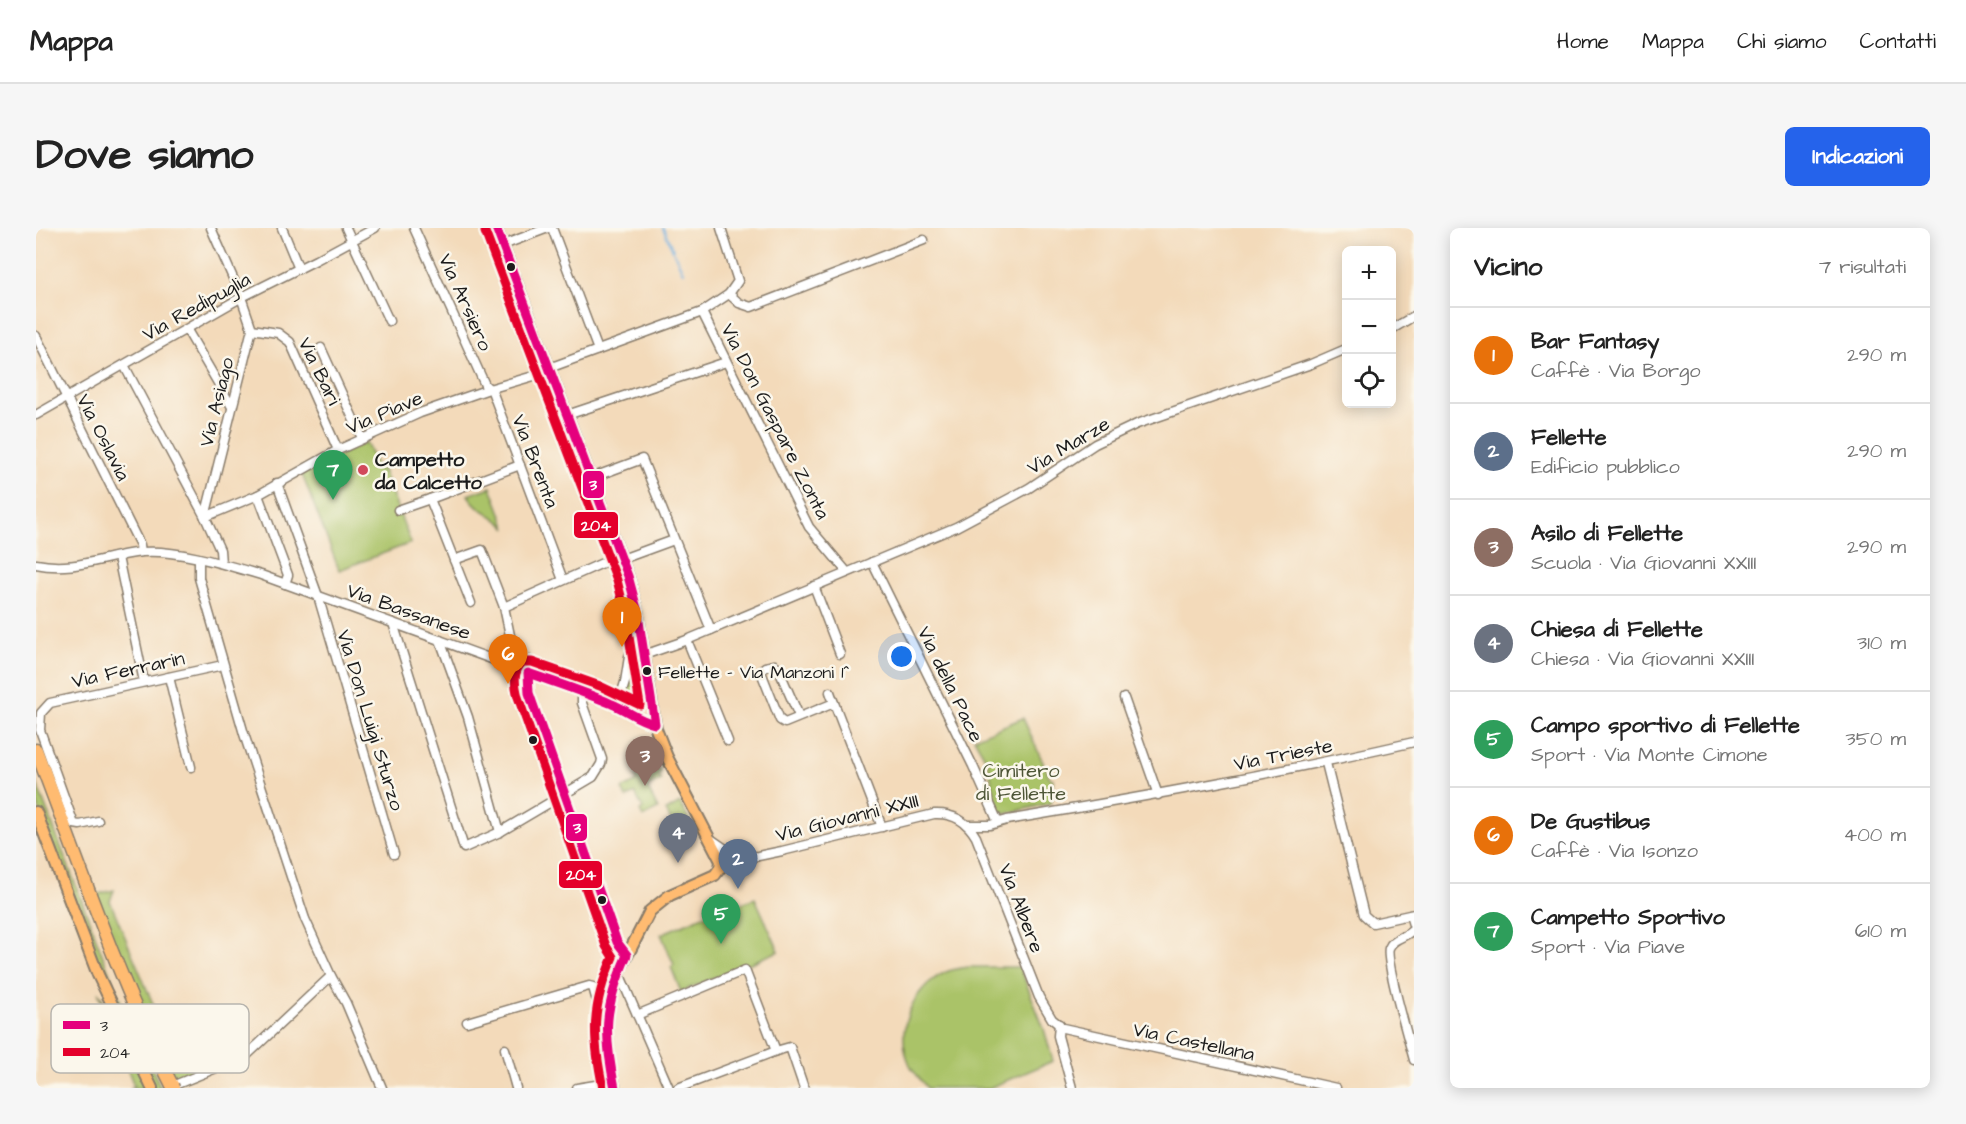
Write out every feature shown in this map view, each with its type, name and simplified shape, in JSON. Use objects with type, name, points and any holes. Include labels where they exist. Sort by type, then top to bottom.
[{"type":"highway","points":[[36,750],[134,1004]]},
{"type":"highway","points":[[36,768],[128,1004]]},
{"type":"highway","points":[[164,1073],[171,1087]]},
{"type":"highway","points":[[165,1073],[171,1087]]},
{"type":"main road","points":[[496,228],[622,560],[635,600],[655,724],[667,757],[711,839],[720,863]]},
{"type":"main road","points":[[36,812],[98,975],[112,1004]]},
{"type":"main road","name":"Via Giovanni XXIII","points":[[614,1085],[606,1044],[606,1012],[627,955],[644,920],[656,906],[670,896],[715,875],[720,863]]},
{"type":"main road","points":[[145,1073],[152,1088]]},
{"type":"street","points":[[211,228],[242,297],[252,329]]},
{"type":"street","points":[[282,228],[299,269]]},
{"type":"street","points":[[346,228],[388,321]]},
{"type":"street","name":"Via Redipuglia","points":[[36,415],[242,297],[375,228]]},
{"type":"street","name":"Via Arsiero","points":[[414,228],[485,385],[489,388]]},
{"type":"street","points":[[503,245],[550,228],[598,350]]},
{"type":"street","points":[[721,228],[738,281],[729,294],[739,303],[751,307],[924,240]]},
{"type":"street","name":"Via Piave","points":[[205,517],[258,495],[338,450],[420,413],[550,369],[702,312],[729,294]]},
{"type":"street","name":"Via Don Gaspare Zonta","points":[[702,312],[809,527],[847,572]]},
{"type":"street","points":[[1396,327],[1414,316]]},
{"type":"street","name":"Via Asiago","points":[[205,517],[252,329]]},
{"type":"street","name":"Via Bari","points":[[252,329],[278,333],[290,342],[338,450]]},
{"type":"street","points":[[187,330],[232,407]]},
{"type":"street","name":"Via Oslavia","points":[[36,336],[140,545],[141,552]]},
{"type":"street","points":[[321,348],[362,438]]},
{"type":"street","name":"Via Marze","points":[[644,655],[687,640],[956,527],[1029,488],[1095,444],[1137,423],[1342,352]]},
{"type":"street","points":[[567,415],[726,362]]},
{"type":"street","points":[[124,365],[205,517],[220,550],[221,563]]},
{"type":"street","name":"Via Brenta","points":[[489,388],[563,580]]},
{"type":"street","points":[[591,478],[642,459],[711,630]]},
{"type":"street","points":[[398,510],[520,465]]},
{"type":"street","name":"Via Bassanese","points":[[277,483],[318,596]]},
{"type":"street","points":[[258,495],[288,575],[285,584]]},
{"type":"street","points":[[430,499],[471,603]]},
{"type":"street","points":[[622,560],[674,540]]},
{"type":"street","points":[[454,560],[482,550],[504,607],[515,659],[514,668]]},
{"type":"street","name":"Via Bassanese","points":[[36,564],[58,567],[78,566],[141,552],[221,563],[582,692],[618,706],[647,723],[655,724]]},
{"type":"street","points":[[118,557],[144,682]]},
{"type":"street","points":[[199,559],[198,576],[223,665],[305,919],[330,976],[346,1003],[382,1088]]},
{"type":"street","points":[[504,607],[607,561]]},
{"type":"street","name":"Via della Pace","points":[[872,562],[973,766],[994,824]]},
{"type":"street","points":[[814,586],[840,654]]},
{"type":"street","name":"Via Don Luigi Sturzo","points":[[318,596],[394,854]]},
{"type":"street","points":[[393,623],[464,848],[500,832],[588,781],[601,764],[600,753],[585,709],[582,692]]},
{"type":"street","points":[[440,640],[468,717],[500,832]]},
{"type":"street","points":[[687,640],[728,741]]},
{"type":"street","points":[[618,706],[625,682],[631,644],[642,641]]},
{"type":"street","points":[[530,660],[526,672],[529,693],[615,936],[627,955]]},
{"type":"street","name":"Via Ferrarin","points":[[98,821],[74,824],[40,729],[42,713],[50,703],[223,665]]},
{"type":"street","points":[[799,716],[778,668],[775,665],[765,667],[761,672],[780,720],[785,723],[834,703]]},
{"type":"street","points":[[170,677],[191,767]]},
{"type":"street","points":[[830,692],[882,827]]},
{"type":"street","points":[[1124,698],[1158,795]]},
{"type":"street","name":"Via Trieste","points":[[968,825],[994,824],[1158,795],[1326,763],[1414,742]]},
{"type":"street","points":[[1326,763],[1364,915],[1373,923],[1412,915],[1414,928],[1411,932],[1394,940],[1388,950],[1414,1060]]},
{"type":"street","name":"Via Giovanni XXIII","points":[[720,863],[934,814],[957,818]]},
{"type":"street","name":"Via Albere","points":[[957,818],[968,825],[976,837],[1039,997],[1049,1016]]},
{"type":"street","points":[[976,837],[994,824]]},
{"type":"street","name":"Via Giovanni XXIII","points":[[711,839],[724,848],[745,856]]},
{"type":"street","points":[[720,863],[758,856]]},
{"type":"street","points":[[637,1015],[745,970],[776,1051]]},
{"type":"street","points":[[619,973],[669,1088]]},
{"type":"street","points":[[249,1053],[330,976]]},
{"type":"street","points":[[467,1022],[589,986],[593,987],[599,1009],[606,1012]]},
{"type":"street","name":"Via Castellana","points":[[1049,1016],[1074,1032],[1336,1088]]},
{"type":"street","points":[[1059,1024],[1058,1036],[1072,1088]]},
{"type":"street","points":[[678,1088],[790,1047],[804,1088]]},
{"type":"street","points":[[505,1049],[516,1088]]},
{"type":"street","points":[[171,1087],[205,1073]]},
{"type":"street","points":[[578,1088],[614,1085]]},
{"type":"green space","points":[[366,442],[378,470],[382,468],[411,543],[339,570],[302,474]]},
{"type":"green space","points":[[491,487],[507,529],[472,501],[468,495]]},
{"type":"green space","points":[[635,651],[638,653],[646,703],[627,694]]},
{"type":"green space","name":"Cimitero di Fellette","points":[[1023,718],[1050,778],[1053,779],[1052,801],[1004,814],[1003,811],[999,812],[987,761],[974,738]]},
{"type":"green space","points":[[654,768],[659,769],[661,773],[658,775],[661,780],[647,787],[658,809],[643,817],[640,811],[643,809],[635,793],[626,798],[622,789],[637,781],[635,777]]},
{"type":"green space","points":[[36,782],[122,1004],[114,1004],[36,801]]},
{"type":"green space","points":[[680,803],[693,827],[679,835],[666,811]]},
{"type":"green space","points":[[114,890],[110,901],[153,1004],[139,1004],[94,895]]},
{"type":"green space","points":[[755,898],[779,951],[681,992],[671,967],[674,965],[661,934],[736,902],[738,905]]},
{"type":"green space","points":[[969,967],[1020,967],[1044,1029],[1053,1061],[989,1088],[927,1088],[910,1065],[906,1052],[905,1024],[909,1011],[915,999],[934,979],[949,971]]},
{"type":"green space","points":[[129,1073],[140,1073],[147,1088],[130,1088],[134,1086]]},
{"type":"green space","points":[[147,1073],[154,1073],[161,1088],[154,1088]]},
{"type":"green space","points":[[171,1073],[203,1073],[176,1083]]},
{"type":"waterway","points":[[663,228],[683,272]]},
{"type":"transit line","name":"3","points":[[496,228],[628,576],[637,609],[655,724],[617,706],[528,673],[529,693],[617,942],[627,955],[614,990],[608,1020],[607,1035],[615,1088]]},
{"type":"transit line","name":"204","points":[[485,232],[617,580],[625,612],[640,705],[600,686],[532,662],[523,662],[517,670],[515,683],[518,697],[606,946],[613,957],[597,1006],[597,1052],[603,1088]]},
{"type":"place","name":"Campetto da Calcetto","points":[[363,470]]},
{"type":"place","name":"Campetto Sportivo","points":[[333,500]]},
{"type":"place","name":"Bar Fantasy","points":[[622,647]]},
{"type":"place","name":"Fellette - Via Manzoni 1^","points":[[647,671]]},
{"type":"place","name":"De Gustibus","points":[[508,684]]},
{"type":"place","name":"Asilo di Fellette","points":[[645,786]]},
{"type":"place","name":"Chiesa di Fellette","points":[[678,863]]},
{"type":"place","name":"Fellette","points":[[738,889]]},
{"type":"place","name":"Campo sportivo di Fellette","points":[[721,944]]}]
